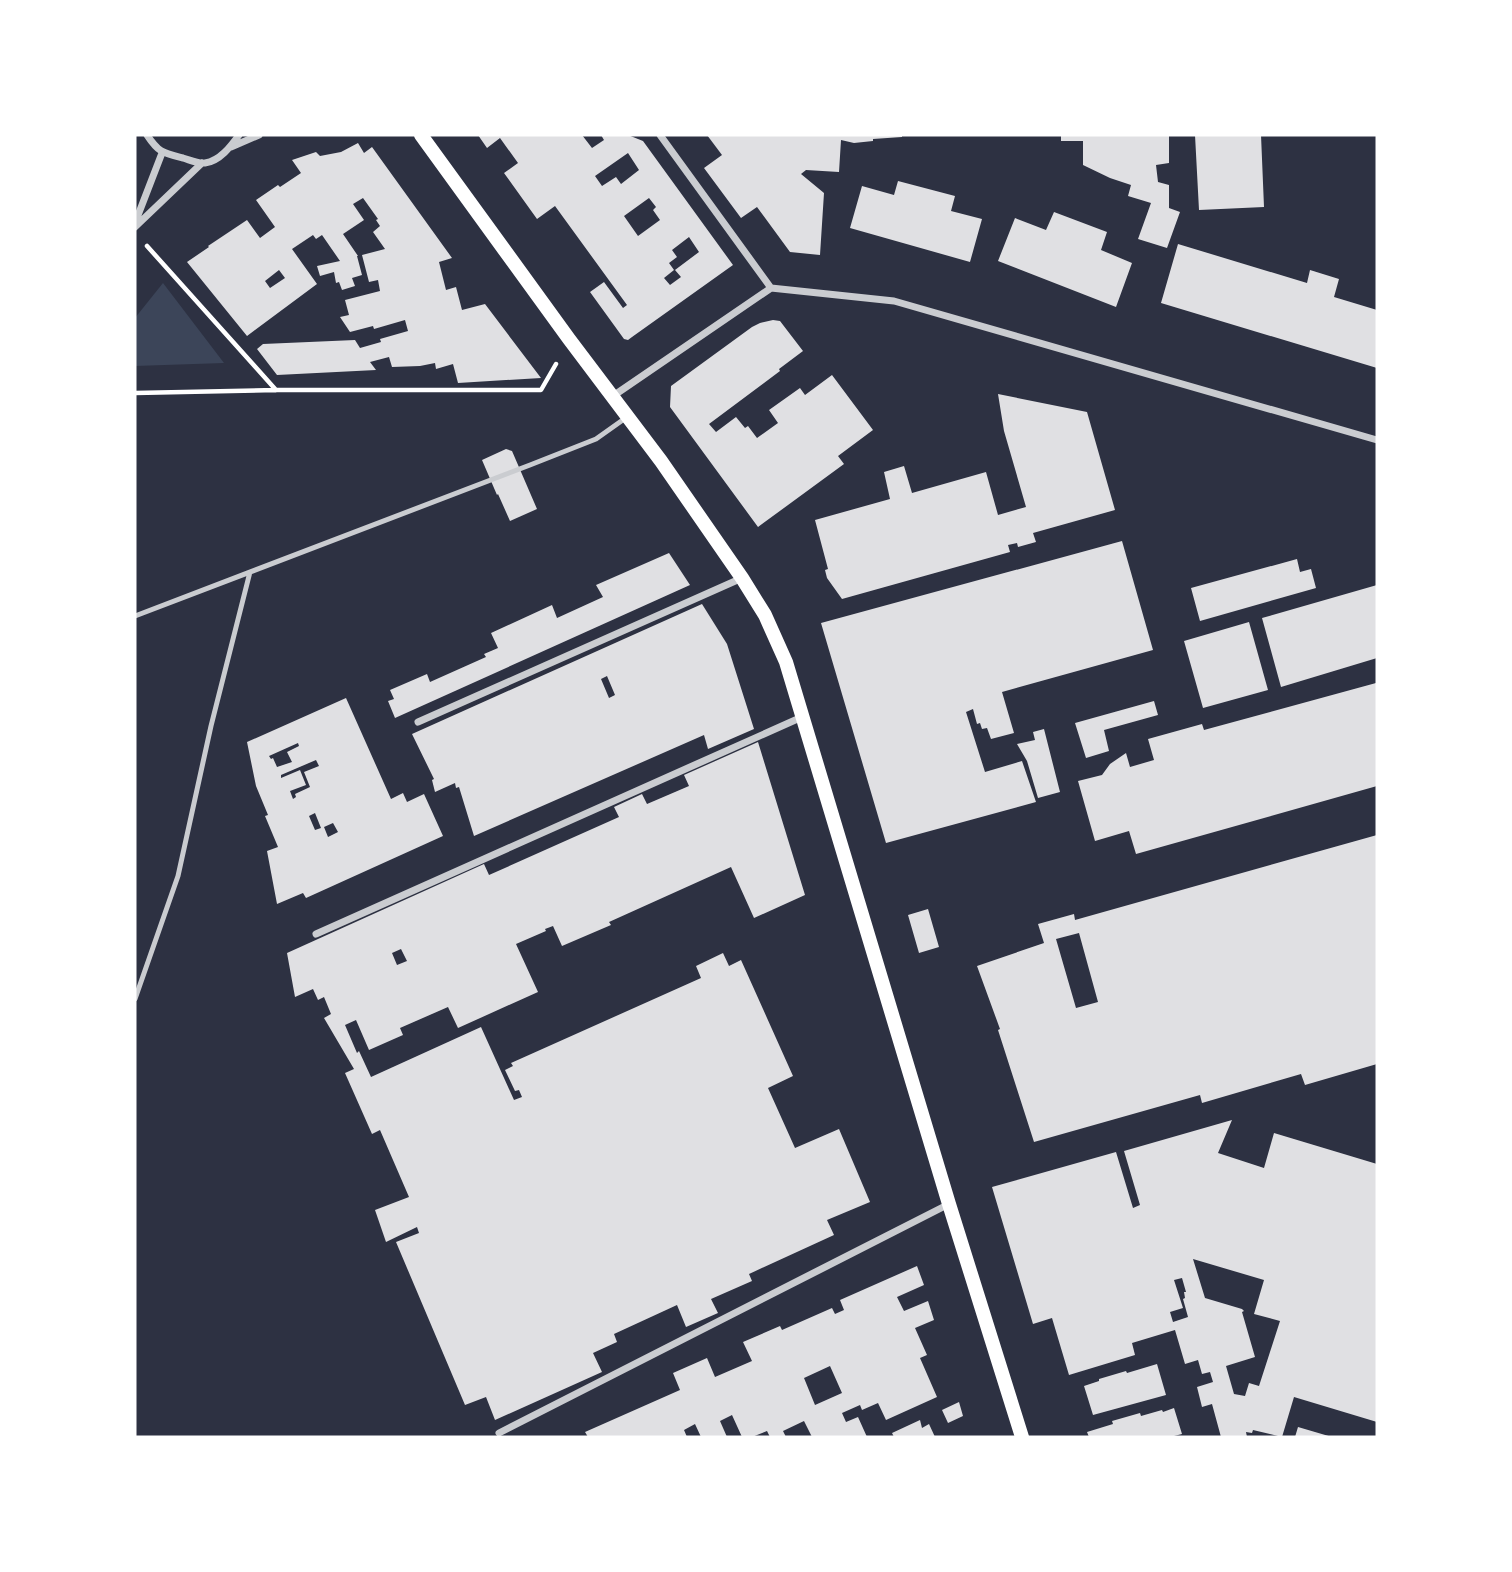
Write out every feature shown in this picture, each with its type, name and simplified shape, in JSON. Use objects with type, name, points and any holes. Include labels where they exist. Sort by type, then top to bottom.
[{"type":"main road","points":[[421,135],[661,461],[765,615],[786,662],[1022,1437]]},
{"type":"street","points":[[148,135],[162,153],[202,163]]},
{"type":"street","points":[[230,148],[239,135]]},
{"type":"street","points":[[135,225],[202,163],[217,158],[230,148],[259,135]]},
{"type":"street","points":[[660,135],[771,288]]},
{"type":"street","points":[[135,225],[162,153]]},
{"type":"street","points":[[612,397],[771,288],[894,301],[1377,440]]},
{"type":"street","points":[[418,722],[742,578]]},
{"type":"street","points":[[316,934],[802,717]]},
{"type":"street","points":[[499,1433],[949,1204]]},
{"type":"lane","points":[[135,616],[596,439],[627,416]]},
{"type":"lane","points":[[135,999],[178,876],[211,726],[250,572]]},
{"type":"path","points":[[144,242],[276,390]]},
{"type":"path","points":[[135,393],[541,390],[569,339]]},
{"type":"shaded area","points":[[163,283],[224,363],[135,366],[135,318]]},
{"type":"building","points":[[478,135],[582,135],[592,148],[604,140],[601,135],[628,135],[643,141],[733,265],[628,340],[624,339],[590,292],[604,282],[623,308],[627,305],[555,206],[537,219],[504,173],[518,163],[500,138],[487,148]],"holes":[[[628,153],[639,170],[621,184],[616,177],[602,186],[595,176]],[[649,198],[656,207],[653,210],[660,220],[638,236],[624,216]],[[689,237],[699,252],[675,270],[681,277],[670,285],[664,278],[674,270],[669,263],[677,257],[672,250]]]},
{"type":"building","points":[[707,135],[902,137],[854,143],[841,140],[839,172],[806,170],[801,174],[824,193],[820,255],[790,252],[757,207],[741,218],[704,168],[722,155]]},
{"type":"building","points":[[1061,135],[1169,135],[1169,163],[1156,165],[1158,182],[1169,185],[1169,208],[1180,212],[1167,248],[1138,239],[1151,203],[1128,196],[1131,185],[1083,165],[1083,141],[1061,141]]},
{"type":"building","points":[[1195,135],[1261,135],[1264,207],[1199,210]]},
{"type":"building","points":[[358,143],[364,153],[372,147],[452,258],[439,262],[446,290],[456,287],[462,310],[485,304],[541,378],[458,383],[453,364],[436,369],[435,363],[392,367],[389,357],[370,362],[376,370],[277,375],[257,349],[263,344],[355,340],[360,348],[408,331],[405,320],[374,329],[373,326],[350,332],[340,317],[349,315],[345,300],[380,291],[378,280],[369,282],[362,255],[385,249],[373,232],[380,226],[376,220],[378,219],[363,198],[353,204],[364,220],[343,234],[358,256],[362,275],[352,278],[355,286],[342,290],[339,282],[336,283],[334,272],[320,276],[317,266],[340,261],[322,235],[316,239],[313,235],[292,249],[317,284],[247,336],[187,262],[247,220],[260,238],[275,227],[256,200],[301,173],[292,160],[316,152],[320,156],[341,152]],"holes":[[[279,270],[285,278],[270,288],[265,281]]]},
{"type":"building","points":[[898,181],[955,196],[951,211],[982,219],[970,262],[850,228],[862,186],[894,195]]},
{"type":"building","points":[[1054,212],[1107,232],[1101,250],[1132,263],[1116,307],[998,261],[1015,218],[1046,230]]},
{"type":"building","points":[[1178,244],[1307,283],[1310,270],[1339,279],[1334,297],[1377,310],[1377,368],[1161,303]]},
{"type":"building","points":[[773,320],[780,321],[803,351],[709,424],[716,432],[736,417],[745,428],[748,426],[757,438],[778,423],[769,410],[800,388],[805,395],[832,375],[873,430],[838,456],[844,464],[758,527],[670,407],[671,386],[752,327]]},
{"type":"building","points":[[998,394],[1087,412],[1115,510],[1033,533],[1036,542],[1018,547],[1017,543],[1008,545],[1010,552],[842,599],[827,578],[825,570],[828,569],[815,520],[890,499],[884,472],[904,466],[912,493],[986,472],[998,515],[1026,507],[1004,431]]},
{"type":"building","points":[[506,449],[512,451],[537,509],[510,521],[482,460]]},
{"type":"building","points":[[1122,541],[1153,650],[1002,692],[1014,733],[991,739],[987,728],[982,729],[980,723],[977,724],[973,709],[966,712],[985,772],[1022,761],[1036,802],[886,843],[821,623]]},
{"type":"building","points":[[669,553],[690,585],[395,718],[388,701],[394,699],[390,690],[427,674],[430,682],[486,657],[484,654],[498,648],[491,633],[552,605],[557,618],[603,597],[596,585]]},
{"type":"building","points":[[1297,559],[1300,572],[1311,569],[1316,588],[1200,621],[1191,588]]},
{"type":"building","points":[[1377,585],[1377,658],[1281,687],[1262,618]]},
{"type":"building","points":[[702,604],[727,644],[754,729],[708,749],[704,735],[474,836],[459,787],[456,788],[455,783],[435,792],[434,779],[412,734]],"holes":[[[607,676],[615,695],[609,698],[601,679]]]},
{"type":"building","points":[[1249,622],[1268,690],[1203,708],[1184,641]]},
{"type":"building","points":[[1376,683],[1377,786],[1136,854],[1129,831],[1095,841],[1078,781],[1102,775],[1110,764],[1126,753],[1130,767],[1154,760],[1148,739],[1202,724],[1204,730]]},
{"type":"building","points":[[346,698],[391,799],[403,793],[407,802],[424,794],[443,836],[306,898],[303,893],[277,904],[267,851],[278,847],[256,786],[247,742]],"holes":[[[298,743],[299,746],[287,752],[292,762],[277,767],[269,756]],[[316,760],[319,766],[304,772],[310,787],[295,794],[293,799],[290,791],[306,785],[300,770],[281,778],[281,775]],[[315,813],[321,828],[315,830],[309,816]],[[333,823],[338,832],[328,837],[324,827]]]},
{"type":"building","points":[[1154,701],[1158,715],[1104,730],[1109,751],[1086,758],[1075,723]]},
{"type":"building","points":[[1044,729],[1060,792],[1038,798],[1027,761],[1017,744],[1035,740],[1033,732]]},
{"type":"building","points":[[758,742],[805,895],[754,918],[731,867],[562,946],[553,926],[516,944],[538,992],[458,1028],[448,1007],[400,1028],[403,1035],[369,1050],[356,1020],[345,1025],[357,1053],[359,1051],[371,1077],[481,1027],[514,1100],[522,1097],[519,1090],[515,1091],[505,1070],[513,1066],[511,1063],[701,978],[696,966],[723,953],[729,966],[741,960],[793,1076],[768,1088],[795,1148],[839,1129],[870,1202],[827,1220],[834,1235],[749,1274],[752,1281],[711,1299],[718,1313],[686,1327],[677,1305],[614,1334],[617,1342],[593,1353],[602,1372],[495,1420],[486,1397],[465,1405],[396,1242],[419,1233],[417,1227],[386,1242],[375,1210],[409,1197],[380,1130],[372,1134],[345,1073],[354,1069],[324,1018],[331,1014],[324,997],[318,1000],[313,989],[295,997],[287,953],[484,864],[489,875],[619,817],[614,807],[642,794],[647,804],[689,786],[684,775]],"holes":[[[401,949],[407,961],[397,965],[392,953]]]},
{"type":"building","points":[[1377,835],[1377,1064],[1305,1085],[1301,1074],[1202,1103],[1200,1095],[1034,1142],[998,1030],[1000,1029],[977,966],[1044,943],[1038,924],[1074,914],[1075,920]],"holes":[[[1079,933],[1098,1002],[1076,1008],[1056,939]]]},
{"type":"building","points":[[928,909],[939,947],[919,953],[908,915]]},
{"type":"building","points":[[1232,1120],[1218,1153],[1264,1168],[1274,1133],[1377,1164],[1377,1422],[1294,1397],[1282,1437],[1253,1430],[1252,1433],[1246,1432],[1247,1437],[1221,1437],[1212,1404],[1202,1407],[1197,1387],[1213,1382],[1210,1372],[1202,1374],[1198,1360],[1185,1364],[1175,1330],[1132,1343],[1135,1355],[1069,1375],[1052,1318],[1033,1324],[992,1187],[1116,1152],[1133,1208],[1140,1205],[1124,1151]],"holes":[[[1193,1259],[1264,1280],[1254,1314],[1280,1321],[1259,1386],[1249,1383],[1245,1396],[1234,1394],[1226,1366],[1255,1357],[1242,1312],[1244,1311],[1205,1298]],[[1182,1278],[1186,1292],[1183,1299],[1188,1317],[1173,1322],[1170,1312],[1183,1308],[1174,1280]]]},
{"type":"building","points":[[917,1266],[924,1285],[897,1297],[904,1311],[928,1301],[934,1320],[915,1328],[927,1355],[920,1358],[937,1397],[886,1420],[878,1403],[862,1410],[860,1405],[842,1413],[846,1422],[858,1417],[867,1437],[812,1437],[804,1421],[783,1431],[786,1437],[770,1437],[767,1431],[752,1437],[742,1437],[732,1415],[720,1421],[727,1437],[701,1437],[695,1424],[684,1430],[687,1437],[588,1437],[585,1432],[680,1390],[673,1373],[707,1358],[715,1377],[752,1361],[743,1342],[780,1326],[782,1330],[832,1308],[835,1314],[844,1310],[840,1300]],"holes":[[[830,1366],[842,1393],[815,1405],[804,1378]]]},
{"type":"building","points":[[1157,1364],[1166,1395],[1093,1415],[1084,1386],[1099,1379]]},
{"type":"building","points":[[959,1402],[963,1416],[948,1423],[942,1410]]},
{"type":"building","points":[[1174,1408],[1182,1434],[1170,1437],[1089,1437],[1087,1432],[1140,1413],[1141,1416]]},
{"type":"building","points":[[920,1420],[922,1428],[929,1424],[935,1437],[894,1437],[892,1433]]},
{"type":"building","points":[[1298,1427],[1332,1437],[1295,1437]]}]
